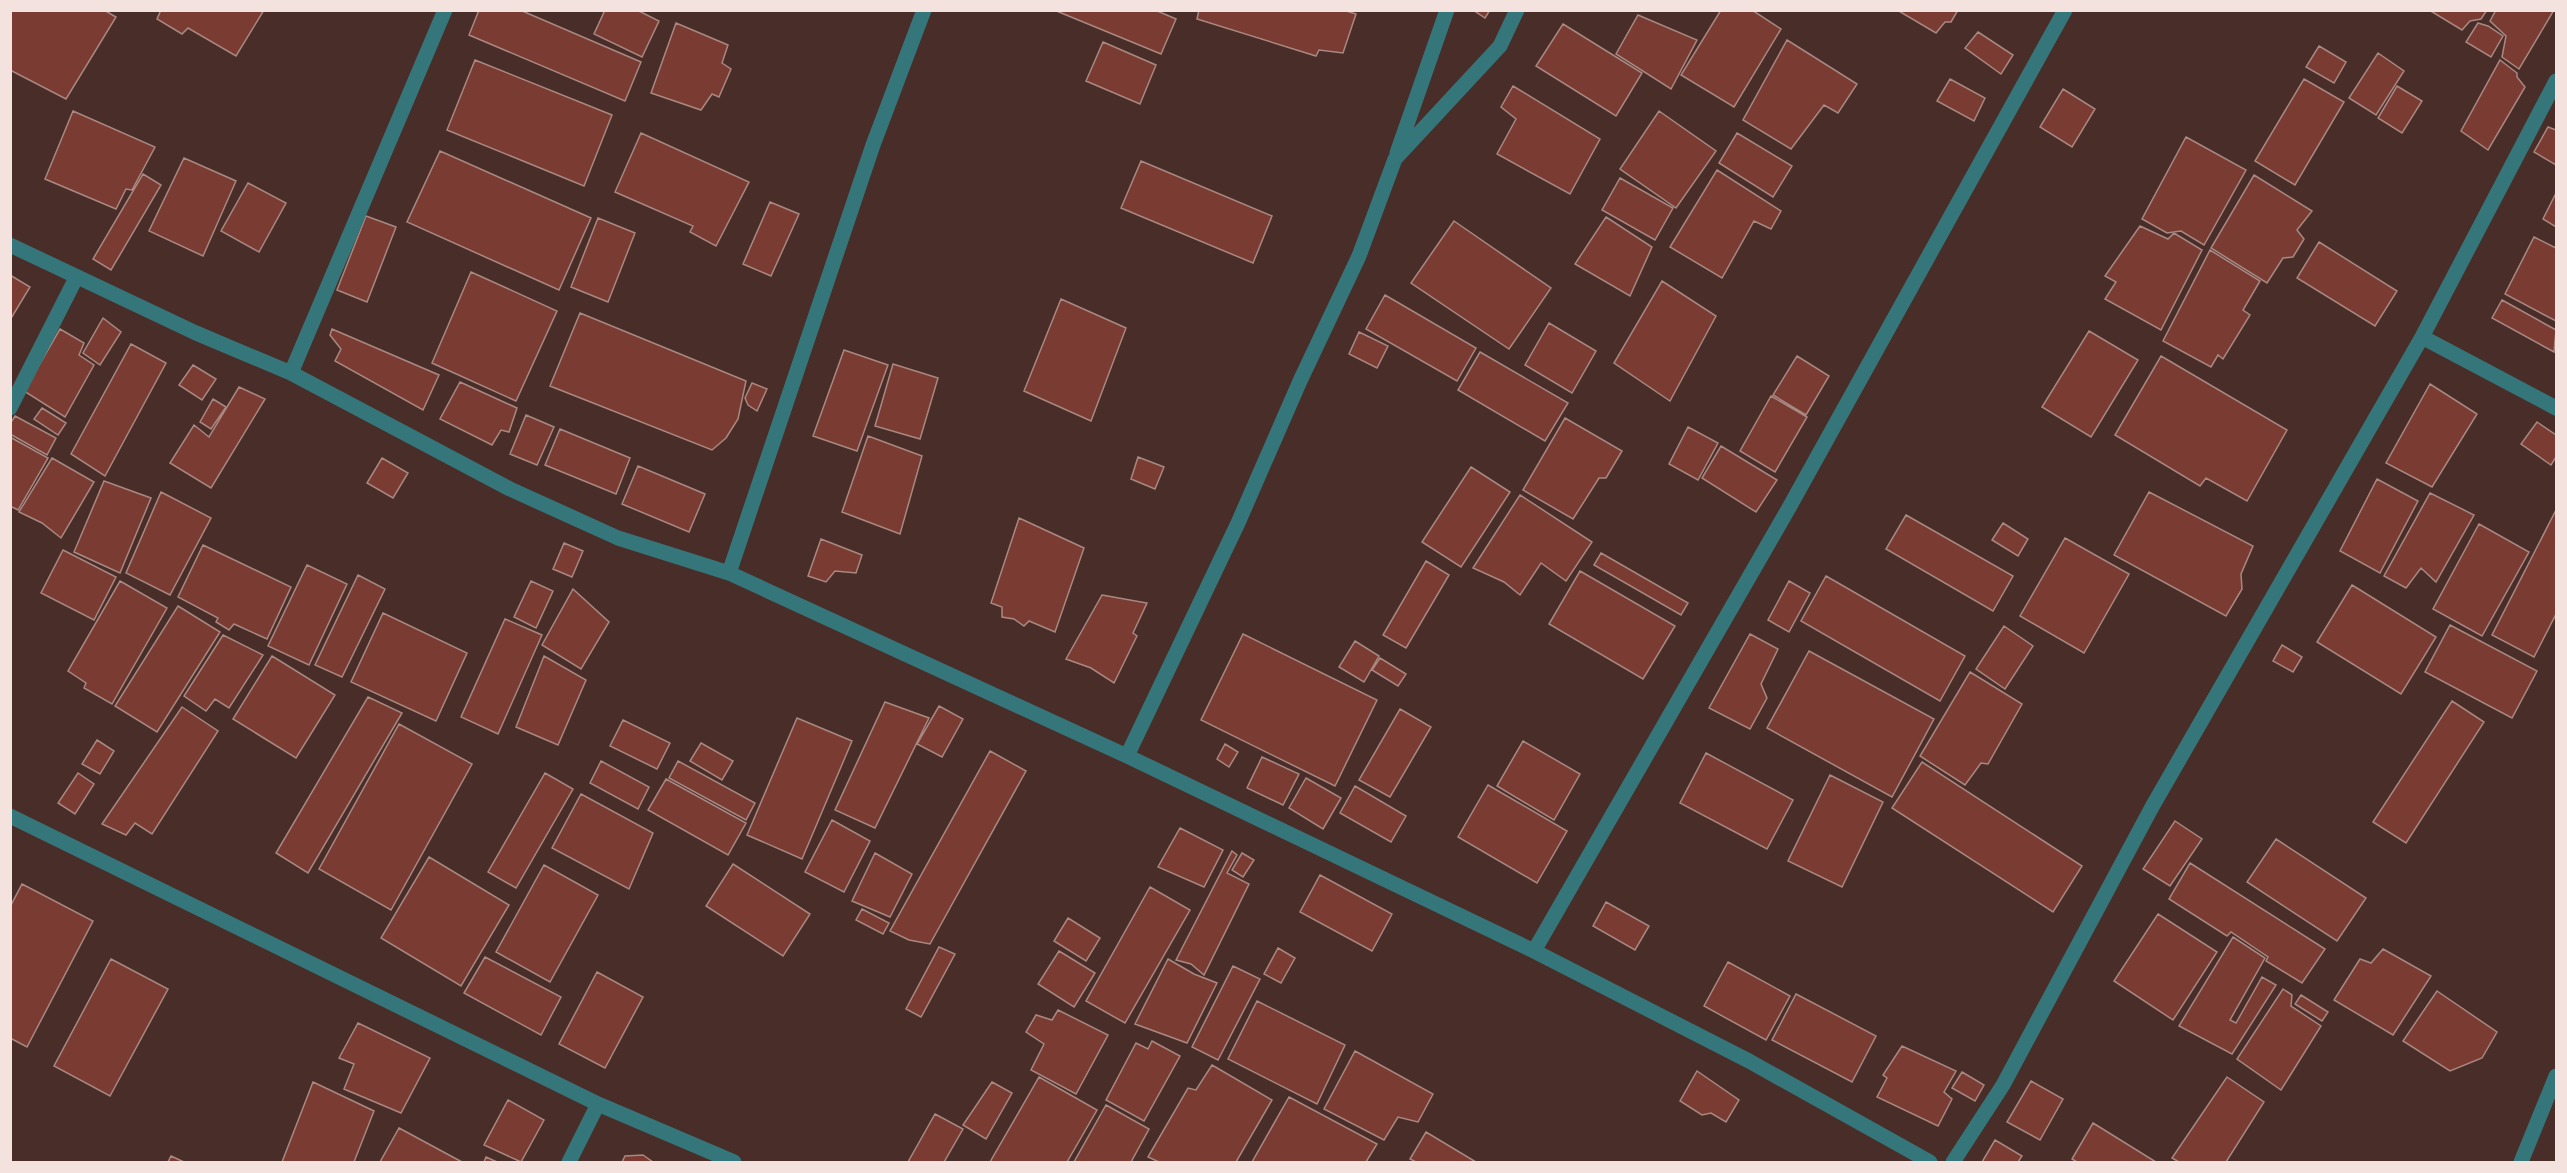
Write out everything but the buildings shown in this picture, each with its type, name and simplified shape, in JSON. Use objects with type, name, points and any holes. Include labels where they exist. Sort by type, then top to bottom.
[{"type":"street","points":[[291,373],[445,10]]},
{"type":"street","points":[[729,573],[873,145],[924,10]]},
{"type":"street","points":[[1126,756],[1238,523],[1300,381],[1359,256],[1447,10]]},
{"type":"street","points":[[1395,159],[1500,46],[1517,10]]},
{"type":"street","points":[[1534,951],[1790,506],[2065,10]]},
{"type":"street","points":[[1953,1162],[2003,1084],[2152,807],[2422,337],[2556,81]]},
{"type":"street","points":[[10,245],[196,333],[291,373],[510,489],[618,538],[729,573],[1126,756],[1534,951],[1749,1061],[1930,1162]]},
{"type":"street","points":[[10,408],[76,278]]},
{"type":"street","points":[[2422,337],[2556,408]]},
{"type":"street","points":[[10,816],[598,1104],[734,1162]]},
{"type":"street","points":[[2521,1162],[2556,1076]]},
{"type":"street","points":[[569,1162],[598,1104]]}]
